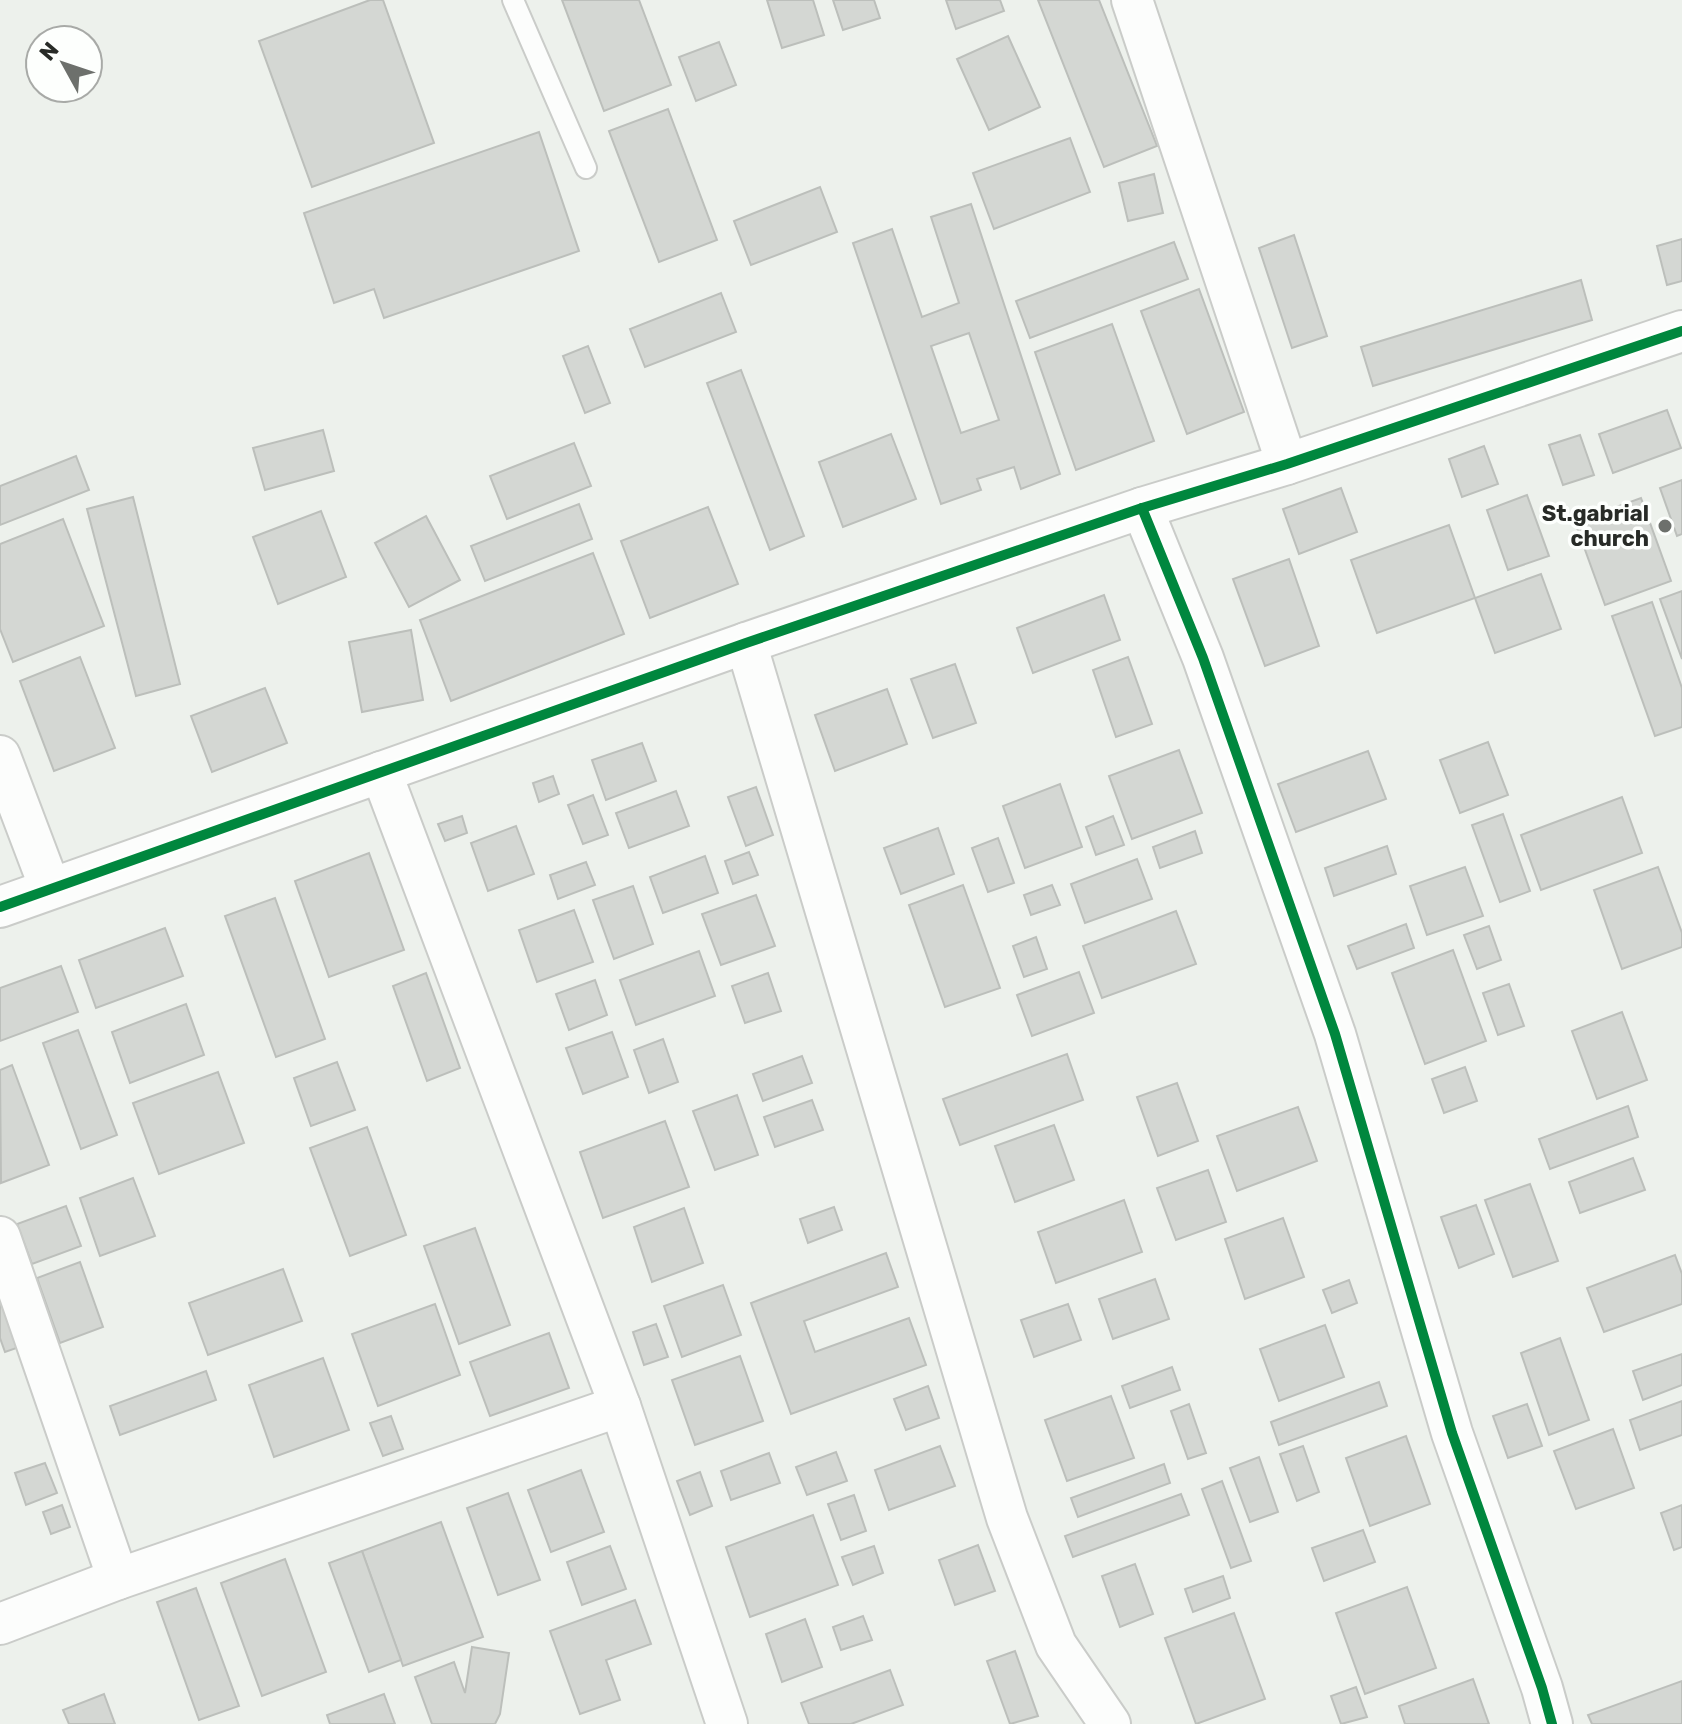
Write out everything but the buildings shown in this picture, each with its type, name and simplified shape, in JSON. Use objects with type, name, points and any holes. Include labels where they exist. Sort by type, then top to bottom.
[{"type":"street","points":[[1132,0],[1287,464]]},
{"type":"street","points":[[0,907],[746,643],[1142,508],[1287,464],[1682,331]]},
{"type":"street","points":[[1142,508],[1203,658],[1335,1034],[1452,1433],[1552,1724]]},
{"type":"street","points":[[746,643],[1007,1518],[1056,1645],[1110,1724]]},
{"type":"street","points":[[0,756],[50,888]]},
{"type":"street","points":[[381,772],[620,1406],[712,1720]]},
{"type":"street","points":[[0,1237],[118,1579]]},
{"type":"street","points":[[0,1624],[118,1579],[620,1406]]},
{"type":"lane","points":[[513,0],[586,168]]},
{"type":"cycle path","points":[[0,907],[746,643],[1142,508],[1287,464],[1682,331]]},
{"type":"cycle path","points":[[1142,508],[1203,658],[1335,1034],[1452,1433],[1552,1724]]},
{"type":"place","name":"St.gabrial church","points":[[1665,526]]}]
